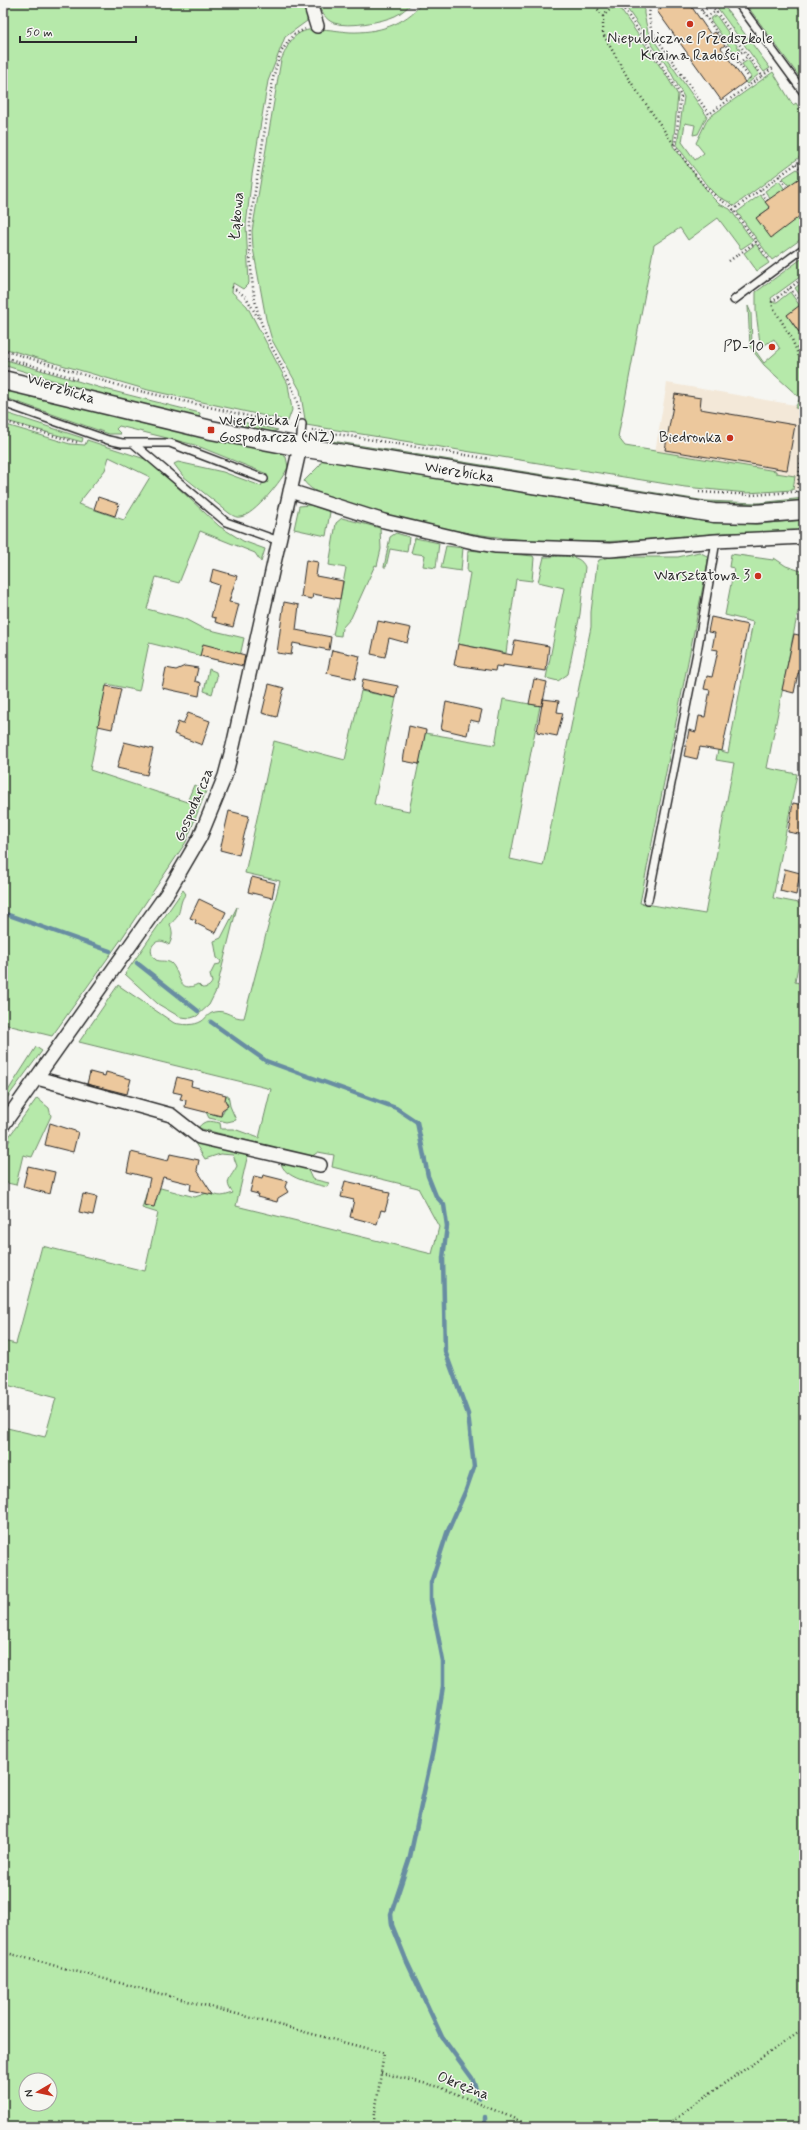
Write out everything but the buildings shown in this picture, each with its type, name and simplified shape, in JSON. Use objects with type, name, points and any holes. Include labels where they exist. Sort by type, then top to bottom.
[{"type":"street","points":[[310,3],[317,26]]},
{"type":"street","name":"Wierzbicka","points":[[3,370],[121,399],[211,430],[301,433],[714,513],[756,514],[804,510]]},
{"type":"street","name":"Wierzbicka","points":[[3,380],[121,399]]},
{"type":"street","name":"Gospodarcza","points":[[3,1125],[151,917],[186,864],[214,806],[233,746],[290,491],[301,433]]},
{"type":"street","points":[[290,491],[384,521],[496,546],[610,550],[716,541],[804,537]]},
{"type":"street","points":[[37,1078],[172,1115],[199,1137],[320,1165]]},
{"type":"lane","points":[[738,3],[804,93]]},
{"type":"lane","points":[[734,300],[804,248]]},
{"type":"lane","points":[[3,403],[117,442],[134,444],[170,443],[264,479]]},
{"type":"lane","points":[[134,444],[226,522],[279,541]]},
{"type":"lane","points":[[648,900],[698,645],[716,541]]},
{"type":"path","points":[[593,3],[603,16],[603,34],[628,78],[675,146],[706,187],[720,201],[730,205],[771,263]]},
{"type":"path","points":[[603,16],[618,3],[672,80],[681,96],[675,146]]},
{"type":"path","points":[[652,3],[649,14],[651,30],[709,114],[774,67]]},
{"type":"path","points":[[696,3],[750,79]]},
{"type":"path","points":[[702,11],[710,4],[762,76]]},
{"type":"path","points":[[706,17],[716,11]]},
{"type":"path","name":"Łąkowa","points":[[301,433],[297,398],[260,322],[252,274],[249,243],[250,223],[273,78],[281,52],[293,35],[304,29],[317,26]]},
{"type":"path","points":[[734,56],[744,51]]},
{"type":"path","points":[[739,63],[748,56]]},
{"type":"path","points":[[733,210],[804,158]]},
{"type":"path","points":[[796,164],[804,174]]},
{"type":"path","points":[[779,176],[786,186]]},
{"type":"path","points":[[760,190],[768,201]]},
{"type":"path","points":[[729,261],[756,242]]},
{"type":"path","points":[[804,277],[773,300],[773,308],[791,337],[804,368]]},
{"type":"path","points":[[232,287],[246,297],[260,322]]},
{"type":"path","points":[[790,288],[798,299]]},
{"type":"path","points":[[3,350],[127,388],[301,433],[361,442]]},
{"type":"path","points":[[3,357],[82,380]]},
{"type":"path","points":[[121,399],[131,394]]},
{"type":"path","points":[[3,421],[83,444],[87,433]]},
{"type":"path","points":[[301,433],[491,459]]},
{"type":"path","points":[[797,490],[804,437]]},
{"type":"path","points":[[692,492],[753,495],[804,491]]},
{"type":"path","points":[[3,1952],[384,2054],[373,2127]]},
{"type":"path","points":[[666,2127],[694,2104],[804,2029]]},
{"type":"path","name":"Okrężna","points":[[381,2073],[440,2087],[534,2127]]},
{"type":"shaded area","points":[[667,383],[795,405],[795,408],[804,409],[804,478],[800,478],[799,489],[793,490],[795,476],[776,473],[776,471],[655,452]]},
{"type":"green space","points":[[3,3],[306,3],[308,11],[307,21],[285,37],[268,81],[252,175],[246,225],[249,283],[243,289],[233,283],[232,292],[247,306],[288,384],[292,410],[288,421],[148,390],[3,348]]},
{"type":"green space","points":[[316,3],[413,3],[395,16],[365,24],[348,25],[334,23],[328,20]]},
{"type":"green space","points":[[422,3],[616,3],[666,75],[678,95],[673,146],[712,197],[719,204],[730,209],[753,241],[741,249],[718,218],[688,240],[680,228],[654,245],[618,437],[625,446],[776,471],[776,473],[795,476],[793,490],[747,493],[685,487],[306,425],[300,390],[272,340],[266,319],[253,248],[252,231],[281,60],[292,39],[304,31],[316,29],[360,32],[380,29],[399,22],[415,11]]},
{"type":"green space","points":[[623,3],[644,3],[644,14],[648,32],[707,116],[698,134],[693,135],[695,125],[685,123],[682,142],[695,160],[704,153],[696,143],[708,118],[773,72],[793,105],[796,103],[804,115],[804,154],[734,206],[717,196],[709,188],[677,146],[684,97],[669,69]]},
{"type":"green space","points":[[714,3],[722,3],[770,68],[764,72]]},
{"type":"green space","points":[[745,3],[804,3],[804,83]]},
{"type":"green space","points":[[716,15],[740,50],[735,54],[710,19]]},
{"type":"green space","points":[[748,60],[759,74],[747,84],[745,82],[751,77],[742,64]]},
{"type":"green space","points":[[797,169],[804,178],[793,191],[783,178]]},
{"type":"green space","points":[[779,181],[788,194],[774,205],[765,191]]},
{"type":"green space","points":[[760,195],[770,208],[756,218],[804,213],[804,237],[772,260],[737,212]]},
{"type":"green space","points":[[756,244],[769,263],[757,271],[744,253]]},
{"type":"green space","points":[[804,257],[804,274],[771,298],[772,302],[777,302],[790,292],[800,306],[787,315],[800,334],[804,331],[804,409],[795,408],[800,398],[764,365],[750,347],[748,306],[751,313],[752,346],[764,363],[780,349],[774,339],[763,346],[760,343],[756,312],[756,292]]},
{"type":"green space","points":[[804,281],[804,301],[795,288]]},
{"type":"green space","points":[[3,359],[101,388],[200,413],[199,418],[105,396],[3,365]]},
{"type":"green space","points":[[3,388],[182,432],[278,452],[286,457],[288,467],[274,488],[260,504],[246,515],[236,517],[183,476],[174,464],[178,462],[223,472],[261,486],[267,474],[195,445],[119,426],[116,429],[121,434],[109,434],[3,397]]},
{"type":"green space","points":[[3,412],[83,438],[82,442],[3,420]]},
{"type":"green space","points":[[242,422],[278,430],[268,433],[241,428]]},
{"type":"green space","points":[[3,424],[70,444],[85,445],[87,440],[145,459],[157,468],[219,526],[243,541],[265,549],[261,562],[255,553],[200,531],[179,583],[156,577],[147,609],[185,619],[202,628],[244,638],[238,665],[149,643],[139,691],[107,684],[90,770],[187,802],[194,785],[206,791],[186,842],[120,941],[52,1036],[3,1024]],"holes":[[[109,457],[150,477],[124,520],[78,504],[105,470]]]},
{"type":"green space","points":[[326,440],[706,501],[758,503],[804,498],[804,502],[726,506],[325,443]]},
{"type":"green space","points":[[322,460],[701,521],[757,524],[804,520],[804,531],[776,533],[725,533],[607,542],[542,541],[489,536],[410,521],[321,494],[304,481],[320,465]]},
{"type":"green space","points":[[310,505],[330,512],[326,536],[294,529],[299,506]]},
{"type":"green space","points":[[342,518],[380,528],[381,549],[377,566],[375,565],[351,618],[342,628],[341,636],[333,635],[346,568],[329,565],[336,523]]},
{"type":"green space","points":[[396,533],[409,537],[407,552],[390,549],[386,567],[384,567],[390,537]]},
{"type":"green space","points":[[415,538],[439,543],[436,568],[423,566],[425,555],[411,553]]},
{"type":"green space","points":[[446,546],[463,548],[461,571],[441,568]]},
{"type":"green space","points":[[468,550],[533,556],[534,558],[532,581],[516,579],[506,653],[458,644],[470,573],[467,572]]},
{"type":"green space","points":[[699,552],[707,556],[708,561],[640,903],[705,914],[734,763],[716,760],[718,750],[728,753],[753,622],[725,615],[734,568],[729,567],[731,554],[773,560],[774,558],[786,566],[804,572],[804,611],[798,611],[767,768],[797,774],[773,898],[804,904],[804,935],[795,982],[804,984],[804,2127],[3,2127],[3,1427],[45,1437],[56,1398],[3,1384],[3,1341],[16,1344],[42,1246],[145,1271],[158,1213],[142,1208],[149,1185],[195,1197],[210,1192],[222,1196],[233,1193],[228,1182],[237,1166],[233,1155],[220,1154],[205,1159],[193,1140],[248,1154],[236,1206],[432,1254],[439,1227],[418,1188],[332,1167],[334,1155],[318,1152],[311,1157],[198,1128],[203,1123],[208,1121],[220,1123],[221,1129],[234,1129],[259,1138],[271,1089],[79,1042],[118,985],[174,1023],[185,1025],[196,1024],[211,1013],[219,1011],[244,1018],[280,881],[245,873],[274,741],[345,760],[361,691],[396,698],[374,804],[409,811],[425,733],[495,745],[503,699],[540,706],[510,859],[543,866],[591,627],[591,612],[597,564],[599,560],[609,557],[678,557]]},
{"type":"green space","points":[[544,557],[573,557],[582,562],[585,567],[580,614],[568,674],[558,681],[546,678],[564,588],[538,582]]},
{"type":"green space","points":[[209,669],[216,672],[217,677],[212,694],[204,691]]},
{"type":"green space","points":[[183,890],[186,894],[183,897],[177,916],[170,924],[172,934],[169,945],[165,942],[156,942],[151,951],[156,960],[171,963],[180,981],[186,987],[191,987],[198,984],[203,988],[208,987],[211,984],[212,982],[210,975],[215,965],[220,964],[221,961],[217,958],[214,941],[221,938],[237,907],[216,991],[209,1005],[197,1016],[191,1018],[180,1017],[158,1004],[125,974]]},
{"type":"green space","points":[[36,1047],[42,1051],[7,1098],[4,1097]]},
{"type":"green space","points":[[226,1095],[228,1095],[230,1106],[236,1120],[227,1122],[209,1118],[206,1112],[221,1116],[227,1104],[225,1100]]},
{"type":"green space","points":[[37,1098],[49,1108],[51,1116],[32,1157],[23,1155],[16,1185],[3,1182],[3,1150],[10,1140],[8,1138]]},
{"type":"green space","points":[[281,1162],[307,1168],[312,1179],[329,1183],[327,1187],[307,1182],[293,1176],[283,1168]]},
{"type":"waterway","points":[[3,913],[110,951]]},
{"type":"waterway","points":[[137,963],[198,1011]]},
{"type":"waterway","points":[[211,1022],[266,1061],[396,1108],[417,1122],[428,1176],[436,1196],[444,1205],[447,1226],[443,1258],[445,1351],[468,1414],[474,1467],[466,1490],[447,1533],[431,1583],[431,1600],[443,1661],[443,1686],[433,1750],[410,1857],[391,1914],[392,1925],[407,1962],[442,2037],[472,2078],[479,2098]]},
{"type":"waterway","points":[[485,2117],[485,2127]]},
{"type":"place","name":"Niepubliczne Przedszkole Kraina Radości","points":[[690,24]]},
{"type":"place","name":"PD-10","points":[[772,347]]},
{"type":"place","name":"Wierzbicka / Gospodarcza (NŻ)","points":[[211,430]]},
{"type":"place","name":"Biedronka","points":[[730,438]]},
{"type":"place","name":"Warsztatowa 3","points":[[758,576]]}]
